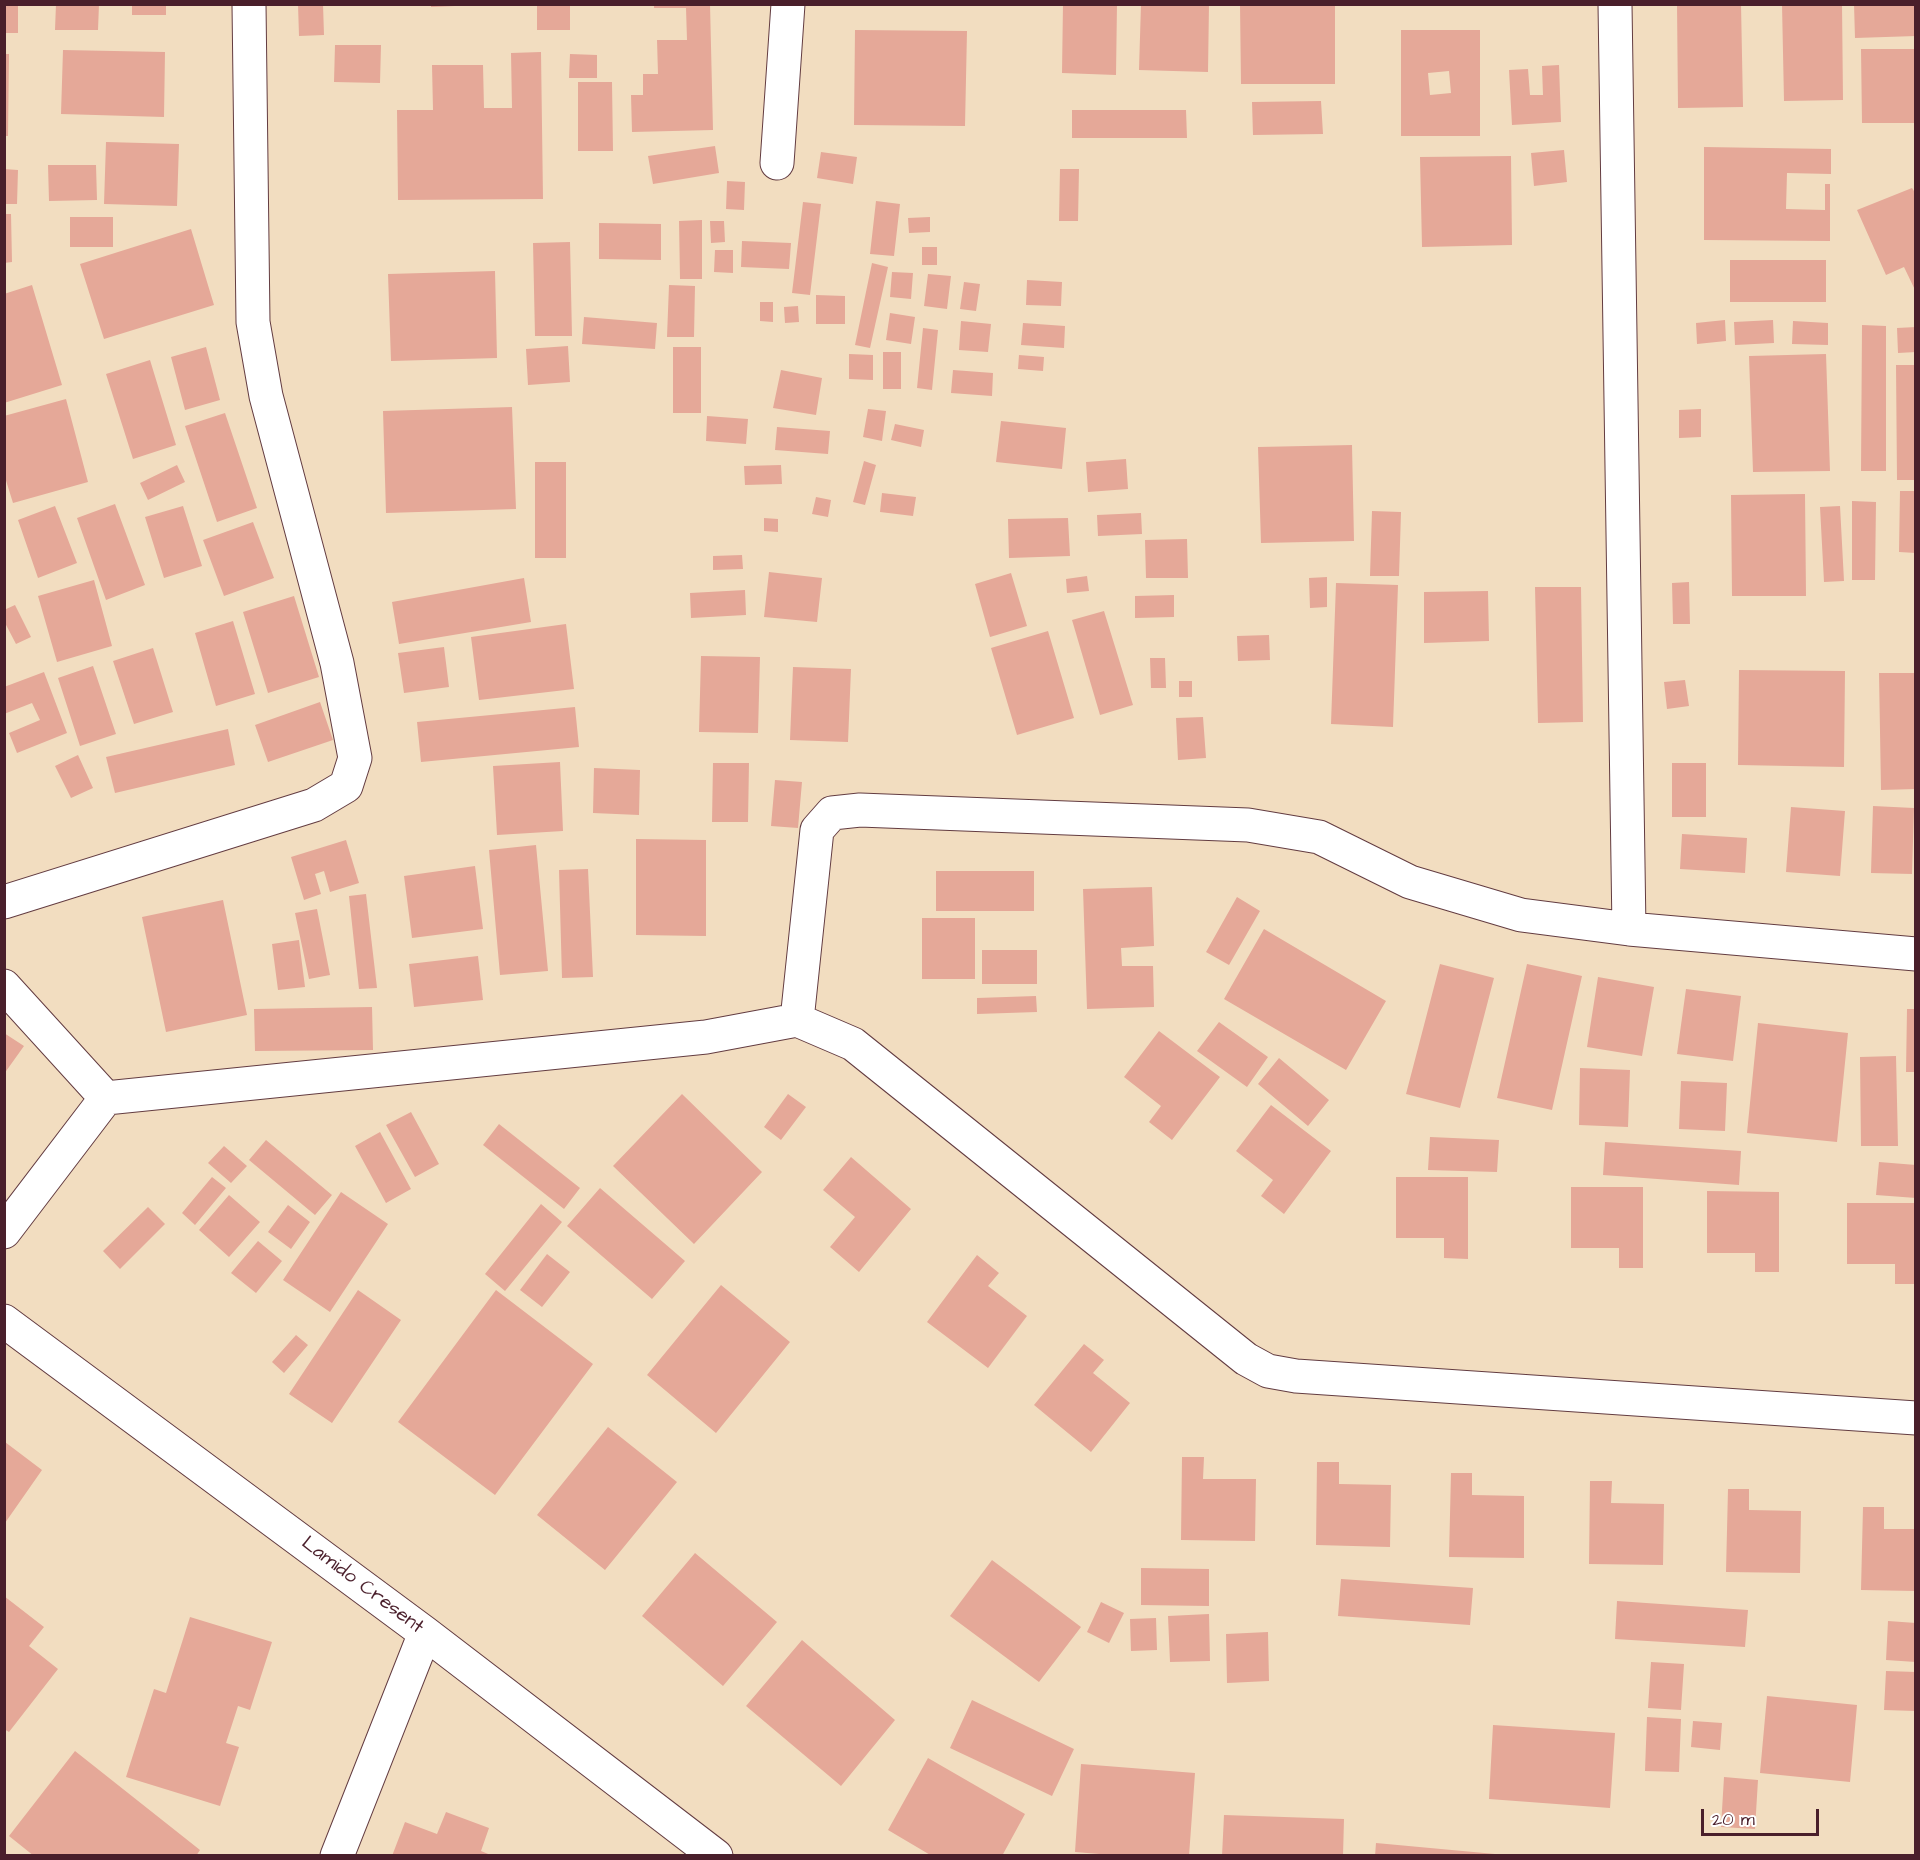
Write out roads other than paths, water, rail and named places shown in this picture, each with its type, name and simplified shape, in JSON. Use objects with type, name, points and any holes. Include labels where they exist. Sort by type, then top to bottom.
[{"type":"street","points":[[4,902],[314,805],[346,786],[356,758],[337,663],[266,396],[253,322],[249,4]]},
{"type":"street","points":[[777,164],[788,4]]},
{"type":"street","points":[[1615,4],[1629,929]]},
{"type":"street","points":[[796,1020],[817,830],[832,813],[861,810],[1248,825],[1319,837],[1410,882],[1521,915],[1629,929],[1916,954]]},
{"type":"street","points":[[4,986],[106,1098]]},
{"type":"street","points":[[4,1232],[106,1098],[706,1036],[796,1020],[853,1044],[1246,1359],[1268,1371],[1296,1376],[1916,1418]]},
{"type":"street","name":"Lamido Cresent","points":[[4,1321],[425,1633],[716,1856]]},
{"type":"street","points":[[337,1856],[425,1633]]}]
